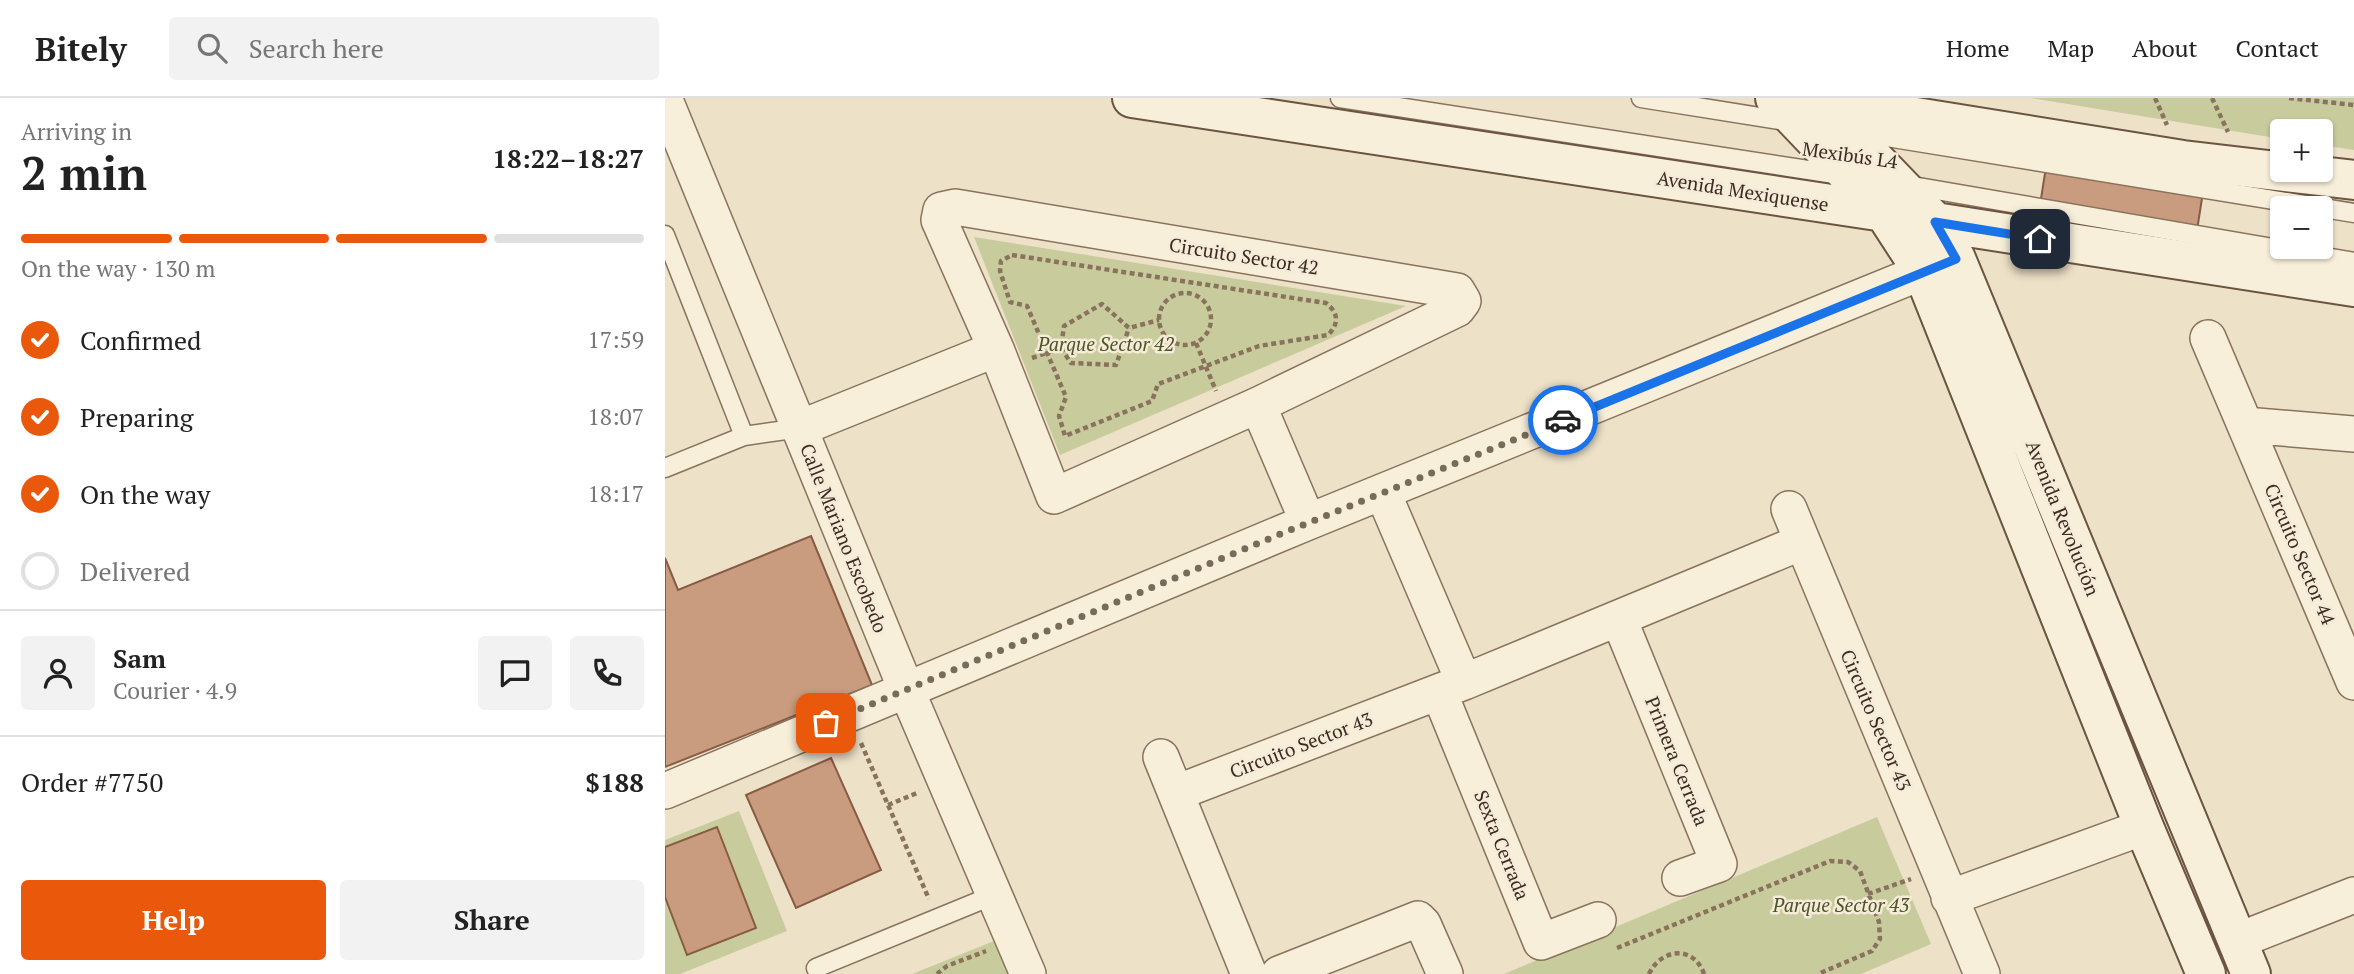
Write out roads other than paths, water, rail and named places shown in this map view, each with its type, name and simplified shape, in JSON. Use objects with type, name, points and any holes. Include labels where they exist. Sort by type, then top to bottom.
[{"type":"street","name":"Avenida Mexiquense","points":[[1132,98],[1892,198],[1935,222],[2354,287]]},
{"type":"street","name":"Calle Mariano Escobedo","points":[[665,100],[1020,963]]},
{"type":"street","name":"Avenida Revolución","points":[[1801,104],[1847,176],[1892,198]]},
{"type":"street","name":"Avenida Revolución","points":[[1801,104],[1850,131],[1892,198],[1940,265],[2244,958]]},
{"type":"street","points":[[1801,104],[2183,160],[2354,180]]},
{"type":"street","name":"Circuito Sector 42","points":[[955,207],[1457,291],[1463,301],[1457,309],[1258,405],[1053,496],[999,359],[939,220],[941,210],[955,207]]},
{"type":"street","name":"Avenida Revolución","points":[[1935,222],[1940,265],[2144,827],[2206,974]]},
{"type":"street","points":[[665,791],[1308,522],[1383,494],[1940,265]]},
{"type":"street","name":"Circuito Sector 44","points":[[2208,338],[2353,676]]},
{"type":"street","points":[[800,428],[999,359]]},
{"type":"street","points":[[1258,405],[1308,522]]},
{"type":"street","points":[[2245,425],[2354,434]]},
{"type":"street","points":[[1383,494],[1452,687]]},
{"type":"street","name":"Circuito Sector 43","points":[[1789,509],[1982,974]]},
{"type":"street","name":"Circuito Sector 43","points":[[1176,793],[1452,687],[1802,542]]},
{"type":"street","name":"Primera Cerrada","points":[[1619,619],[1719,864],[1680,877]]},
{"type":"street","name":"Sexta Cerrada","points":[[1452,687],[1541,942],[1602,936]]},
{"type":"street","points":[[1161,757],[1249,974]]},
{"type":"street","points":[[1943,884],[2144,827]]},
{"type":"street","points":[[2244,958],[2354,895]]},
{"type":"street","points":[[1279,974],[1418,919],[1423,924],[1445,974]]},
{"type":"lane","name":"Mexibús L4","points":[[1339,98],[1847,176]]},
{"type":"lane","name":"Mexibús L4","points":[[1641,98],[1801,104]]},
{"type":"lane","name":"Mexibús L4","points":[[1850,131],[2354,213]]},
{"type":"lane","name":"Mexibús L4","points":[[1892,198],[2354,262]]},
{"type":"lane","points":[[665,235],[744,436]]},
{"type":"lane","points":[[665,468],[744,436],[800,428]]},
{"type":"lane","points":[[816,968],[994,895]]},
{"type":"park label","name":"Parque Sector 42","points":[[1106,344]]},
{"type":"park label","name":"Parque Sector 43","points":[[1841,905]]}]
